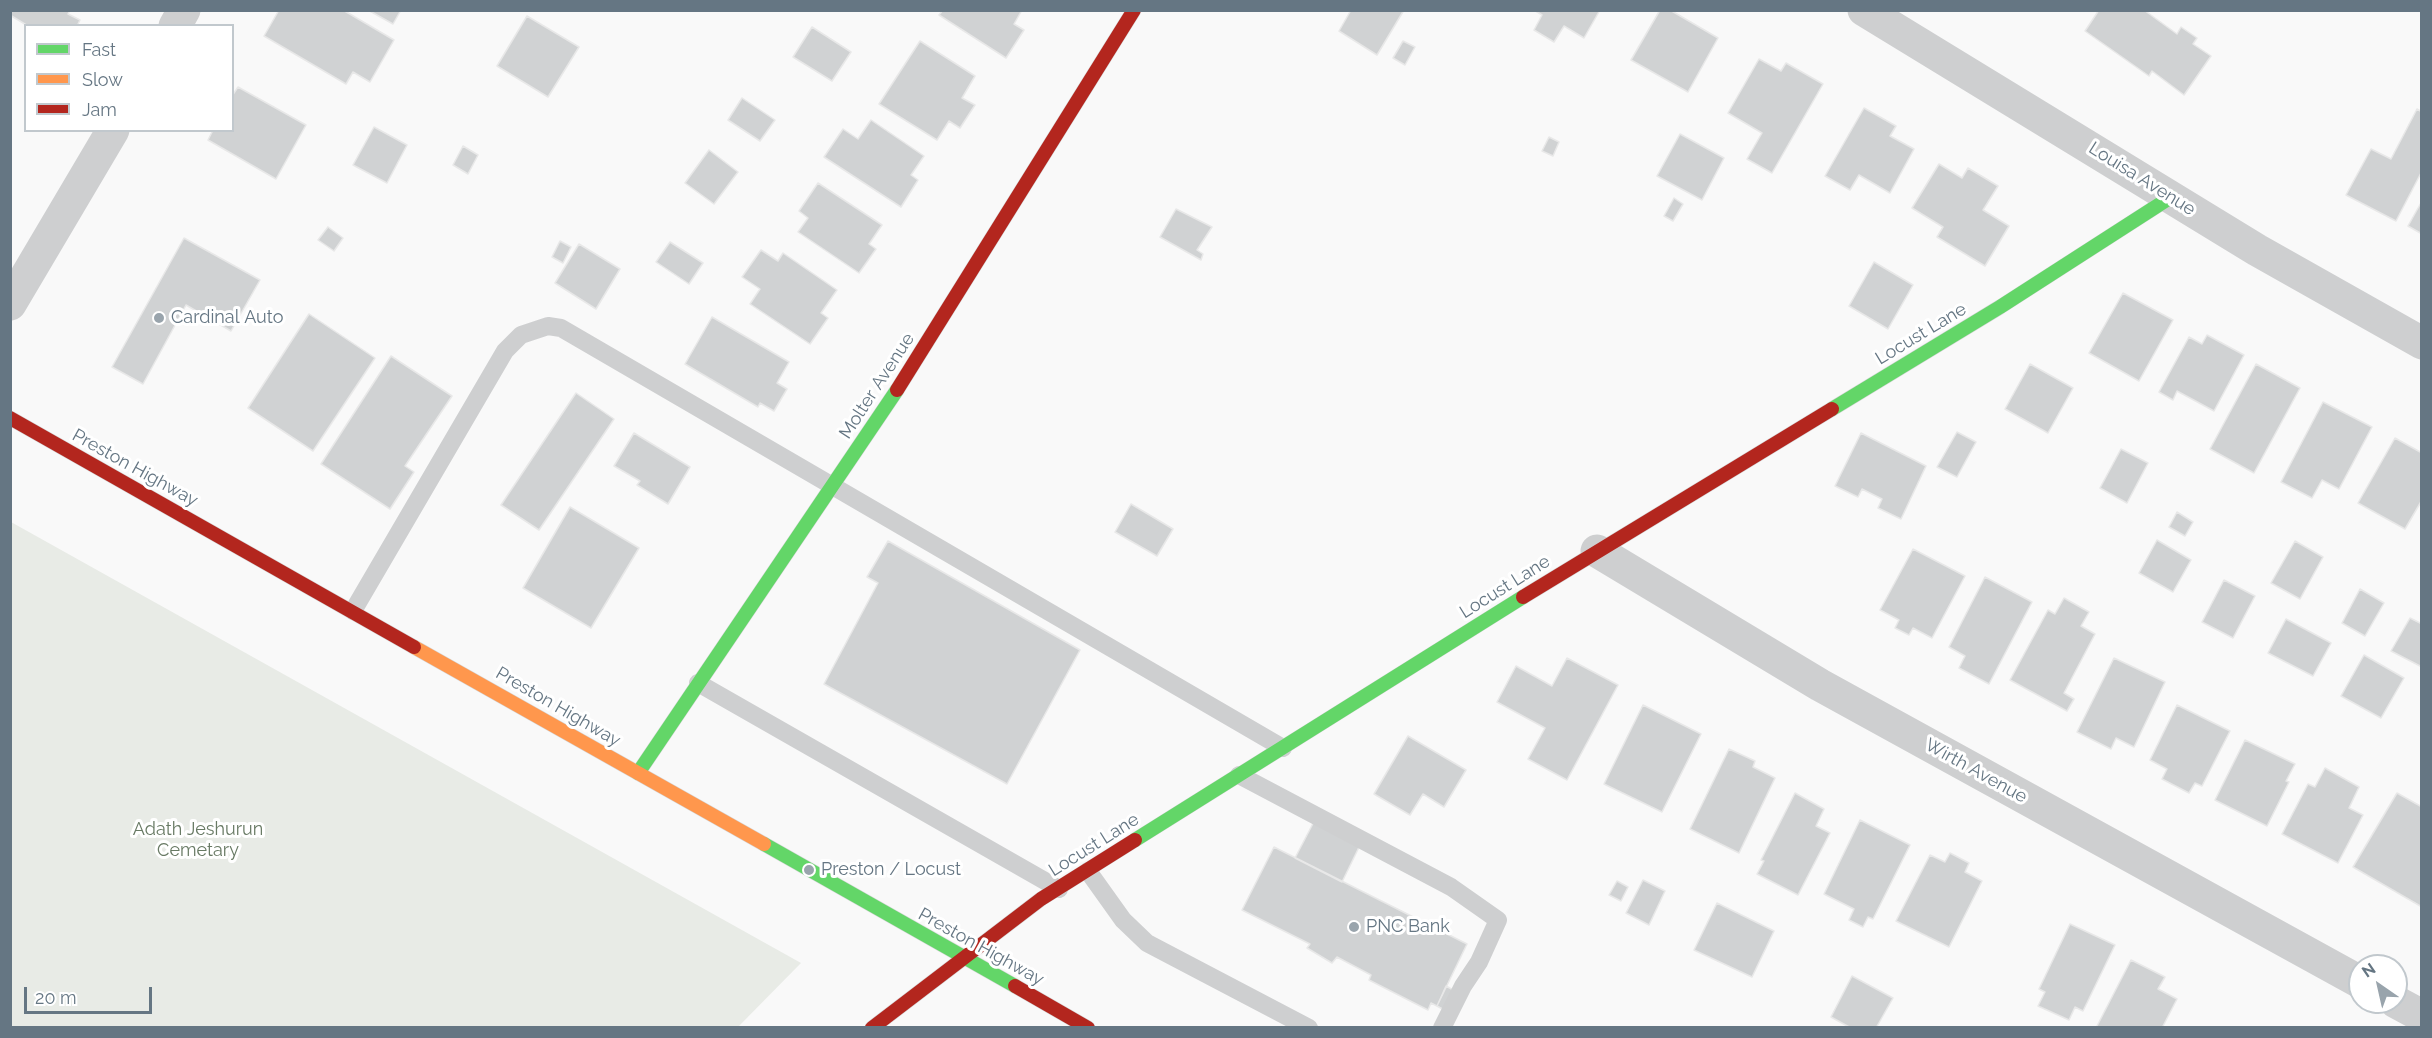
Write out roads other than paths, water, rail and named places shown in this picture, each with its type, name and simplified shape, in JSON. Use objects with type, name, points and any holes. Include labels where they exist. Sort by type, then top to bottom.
[{"type":"street","points":[[176,24],[184,10]]},
{"type":"street","name":"Molter Avenue","points":[[638,773],[885,410],[1134,10]]},
{"type":"street","name":"Louisa Avenue","points":[[1864,10],[2258,250],[2421,344]]},
{"type":"street","points":[[10,304],[112,132]]},
{"type":"street","name":"Locust Lane","points":[[872,1028],[1059,889],[1377,687],[2000,307],[2171,197]]},
{"type":"street","name":"Preston Highway","points":[[10,418],[1088,1028]]},
{"type":"street","name":"Wirth Avenue","points":[[1597,551],[1820,685],[2348,975]]},
{"type":"lane","points":[[354,611],[505,351],[521,336],[548,326],[561,328],[1283,748]]},
{"type":"lane","points":[[698,683],[1059,889]]},
{"type":"lane","points":[[1239,775],[1451,887],[1498,920],[1479,962],[1462,986],[1442,1028]]},
{"type":"lane","points":[[1088,871],[1123,920],[1147,944],[1309,1028]]},
{"type":"place","name":"Cardinal Auto","points":[[159,318]]},
{"type":"place","name":"Preston / Locust","points":[[809,870]]},
{"type":"place","name":"PNC Bank","points":[[1354,927]]},
{"type":"park label","name":"Adath Jeshurun Cemetary","points":[[198,840]]}]
